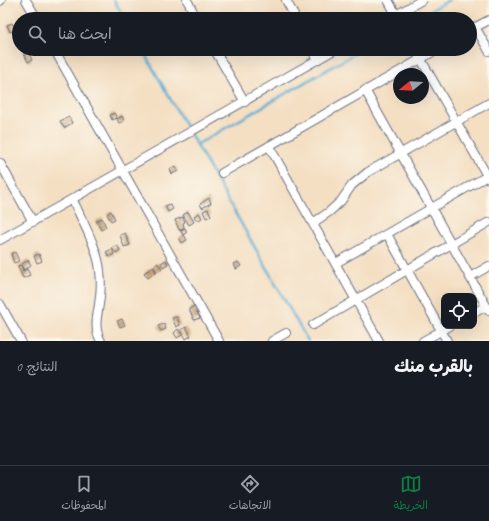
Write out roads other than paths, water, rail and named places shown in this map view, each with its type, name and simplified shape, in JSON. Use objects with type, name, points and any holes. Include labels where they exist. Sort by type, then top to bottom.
[{"type":"street","points":[[26,0],[33,12]]},
{"type":"street","points":[[187,0],[193,12]]},
{"type":"street","points":[[286,0],[292,12]]},
{"type":"street","points":[[388,0],[392,12]]},
{"type":"street","points":[[403,12],[422,0]]},
{"type":"street","points":[[477,27],[489,20]]},
{"type":"street","points":[[477,34],[489,51]]},
{"type":"street","points":[[58,56],[219,341]]},
{"type":"street","points":[[218,56],[244,102]]},
{"type":"street","points":[[315,56],[317,60]]},
{"type":"street","points":[[0,240],[73,200],[324,56]]},
{"type":"street","points":[[336,263],[488,177],[420,56]]},
{"type":"street","points":[[222,173],[426,56]]},
{"type":"street","points":[[365,90],[488,308],[477,312]]},
{"type":"street","points":[[313,223],[329,212],[341,201],[352,185],[368,172],[489,104]]},
{"type":"street","points":[[269,146],[379,341]]},
{"type":"street","points":[[0,164],[33,222]]},
{"type":"street","points":[[73,200],[95,250],[100,271],[100,296],[96,320],[99,337],[102,341]]},
{"type":"street","points":[[313,324],[489,222]]},
{"type":"street","points":[[387,234],[447,341]]},
{"type":"street","points":[[470,277],[489,266]]},
{"type":"street","points":[[0,304],[21,341]]},
{"type":"street","points":[[423,341],[445,329]]},
{"type":"street","points":[[272,341],[286,333]]},
{"type":"waterway","points":[[114,0],[121,12]]},
{"type":"waterway","points":[[428,12],[449,0]]},
{"type":"waterway","points":[[146,56],[308,341]]},
{"type":"waterway","points":[[196,145],[351,56]]}]
